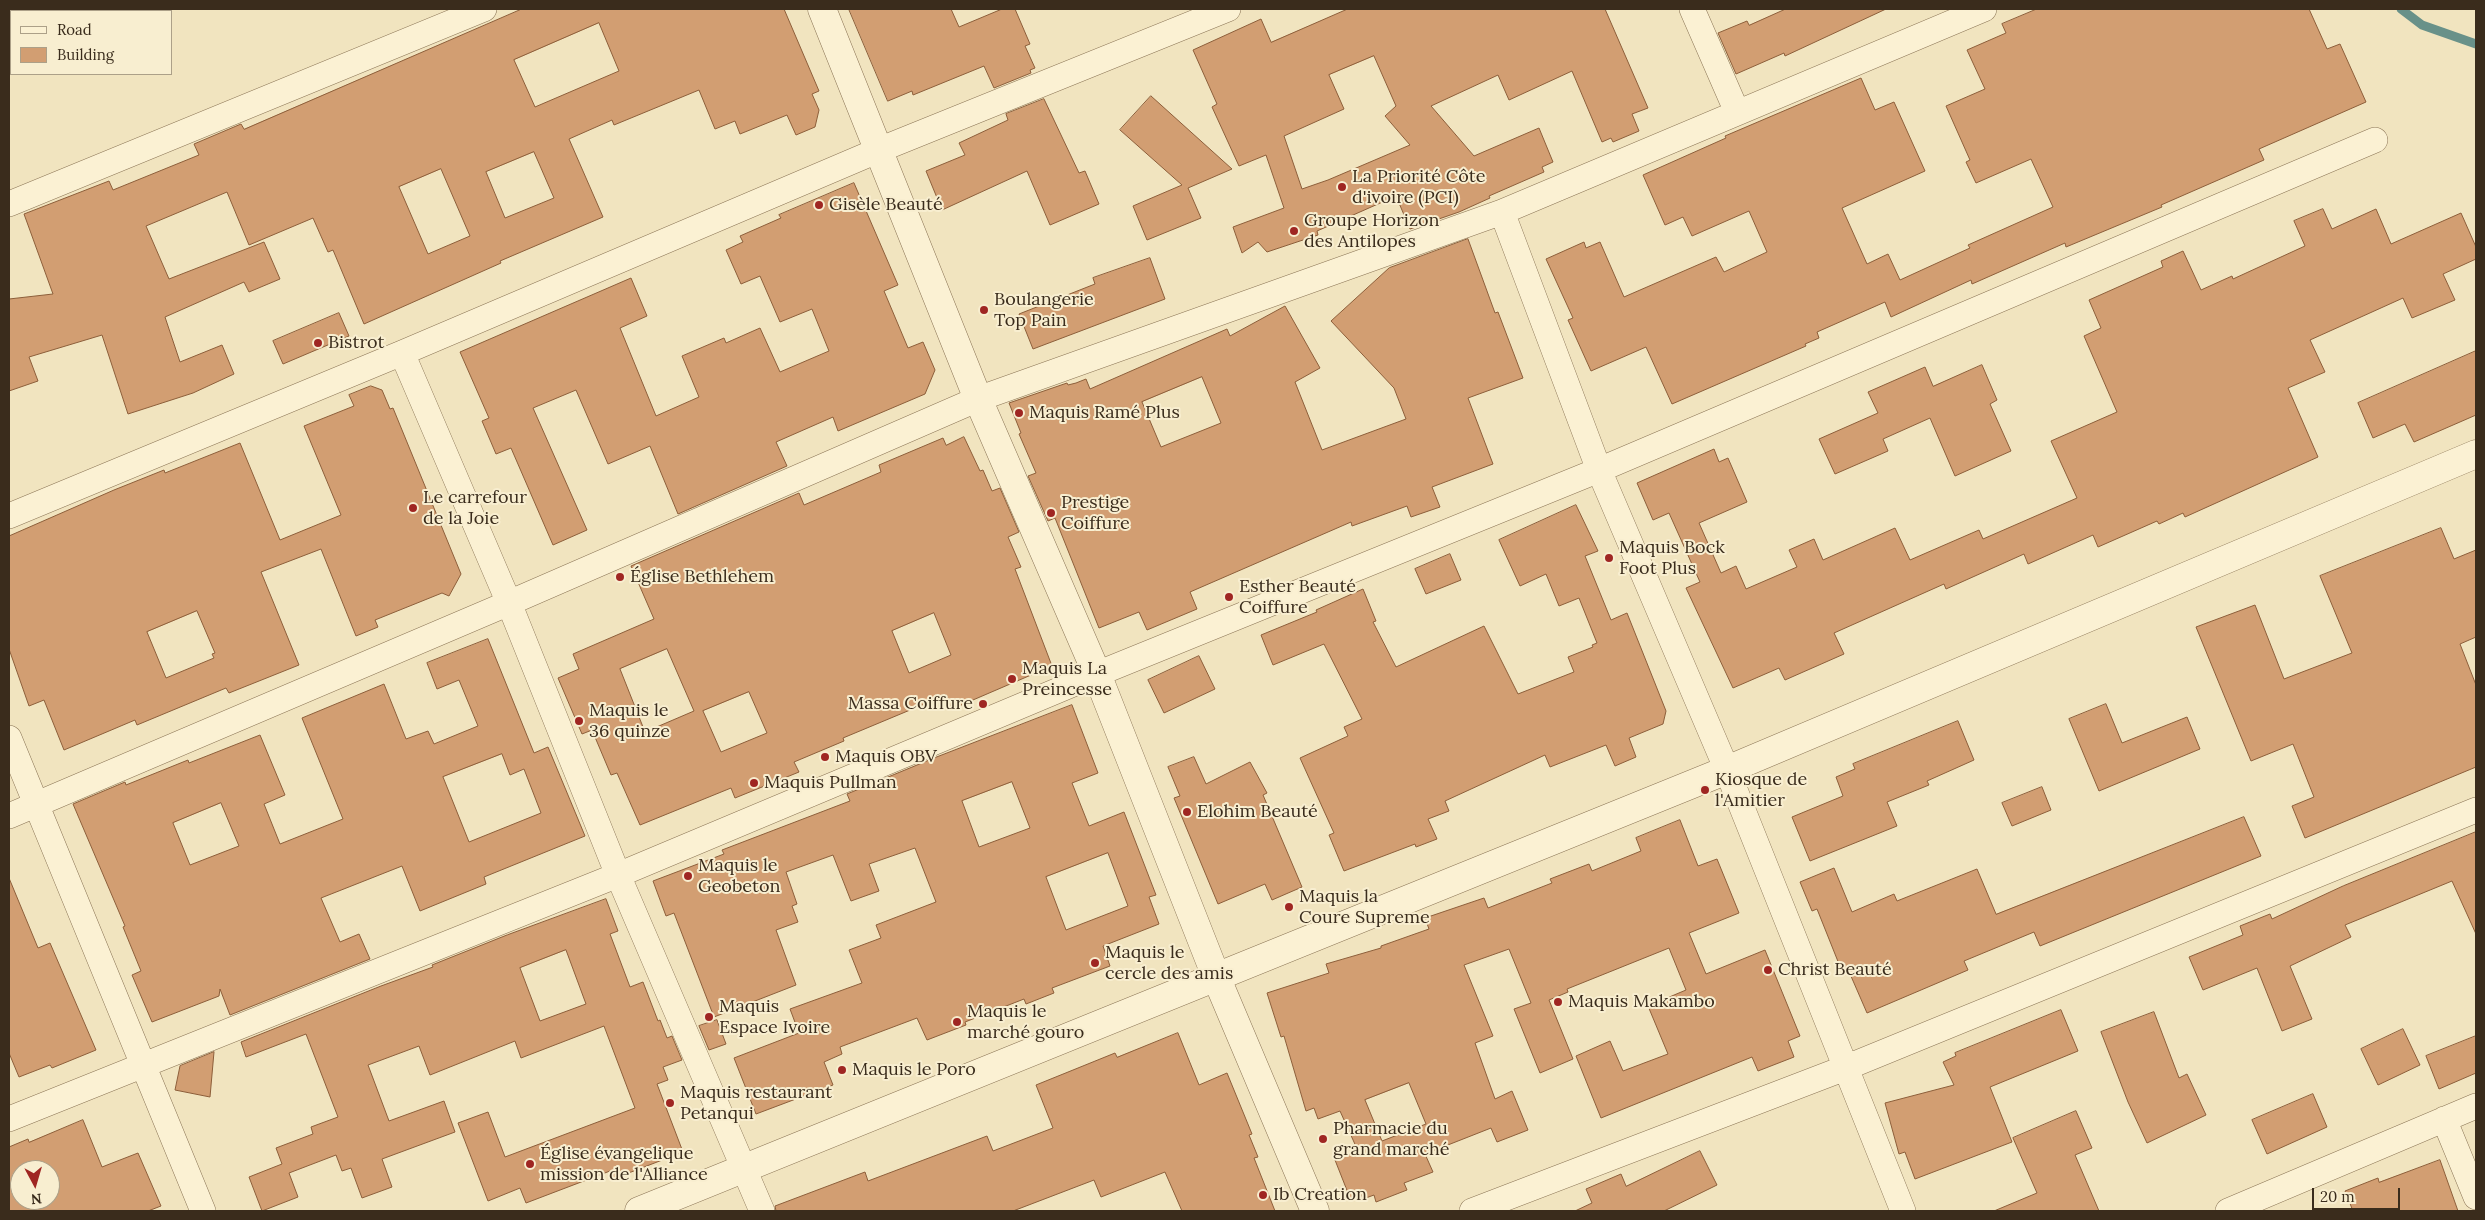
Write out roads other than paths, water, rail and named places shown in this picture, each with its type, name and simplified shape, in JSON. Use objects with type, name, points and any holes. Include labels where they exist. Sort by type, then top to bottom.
[{"type":"street","points":[[9,204],[484,9]]},
{"type":"street","points":[[822,9],[978,399],[1097,674],[1217,979],[1315,1211]]},
{"type":"street","points":[[9,516],[402,353],[879,150],[1228,9]]},
{"type":"street","points":[[1692,9],[1737,112]]},
{"type":"street","points":[[9,816],[509,603],[978,399],[1502,212],[1984,9]]},
{"type":"street","points":[[9,1119],[142,1064],[618,875],[1097,674],[1599,470],[2375,140]]},
{"type":"street","points":[[1502,212],[1599,470],[1727,770],[1903,1211]]},
{"type":"street","points":[[402,353],[509,603],[618,875],[762,1211]]},
{"type":"street","points":[[639,1211],[744,1167],[1217,979],[1727,770],[2476,454]]},
{"type":"street","points":[[9,738],[203,1211]]},
{"type":"street","points":[[1472,1211],[1845,1068],[2476,810]]},
{"type":"street","points":[[2228,1211],[2476,1106]]},
{"type":"street","points":[[2444,1119],[2476,1197]]},
{"type":"waterway","points":[[2401,9],[2422,25],[2476,44]]},
{"type":"place","name":"La Priorité Côte d'ivoire (PCI)","points":[[1342,187]]},
{"type":"place","name":"Gisèle Beauté","points":[[819,205]]},
{"type":"place","name":"Groupe Horizon des Antilopes","points":[[1294,231]]},
{"type":"place","name":"Boulangerie Top Pain","points":[[984,310]]},
{"type":"place","name":"Bistrot","points":[[318,343]]},
{"type":"place","name":"Maquis Ramé Plus","points":[[1019,413]]},
{"type":"place","name":"Le carrefour de la Joie","points":[[413,508]]},
{"type":"place","name":"Prestige Coiffure","points":[[1051,513]]},
{"type":"place","name":"Maquis Bock Foot Plus","points":[[1609,558]]},
{"type":"place","name":"Église Bethlehem","points":[[620,577]]},
{"type":"place","name":"Esther Beauté Coiffure","points":[[1229,597]]},
{"type":"place","name":"Maquis La Preincesse","points":[[1012,679]]},
{"type":"place","name":"Massa Coiffure","points":[[983,704]]},
{"type":"place","name":"Maquis le 36 quinze","points":[[579,721]]},
{"type":"place","name":"Maquis OBV","points":[[825,757]]},
{"type":"place","name":"Maquis Pullman","points":[[754,783]]},
{"type":"place","name":"Kiosque de l'Amitier","points":[[1705,790]]},
{"type":"place","name":"Elohim Beauté","points":[[1187,812]]},
{"type":"place","name":"Maquis le Geobeton","points":[[688,876]]},
{"type":"place","name":"Maquis la Coure Supreme","points":[[1289,907]]},
{"type":"place","name":"Maquis le cercle des amis","points":[[1095,963]]},
{"type":"place","name":"Christ Beauté","points":[[1768,970]]},
{"type":"place","name":"Maquis Makambo","points":[[1558,1002]]},
{"type":"place","name":"Maquis Espace Ivoire","points":[[709,1017]]},
{"type":"place","name":"Maquis le marché gouro","points":[[957,1022]]},
{"type":"place","name":"Maquis le Poro","points":[[842,1070]]},
{"type":"place","name":"Maquis restaurant Petanqui","points":[[670,1103]]},
{"type":"place","name":"Pharmacie du grand marché","points":[[1323,1139]]},
{"type":"place","name":"Église évangelique mission de l'Alliance","points":[[530,1164]]},
{"type":"place","name":"Ib Creation","points":[[1263,1195]]}]
